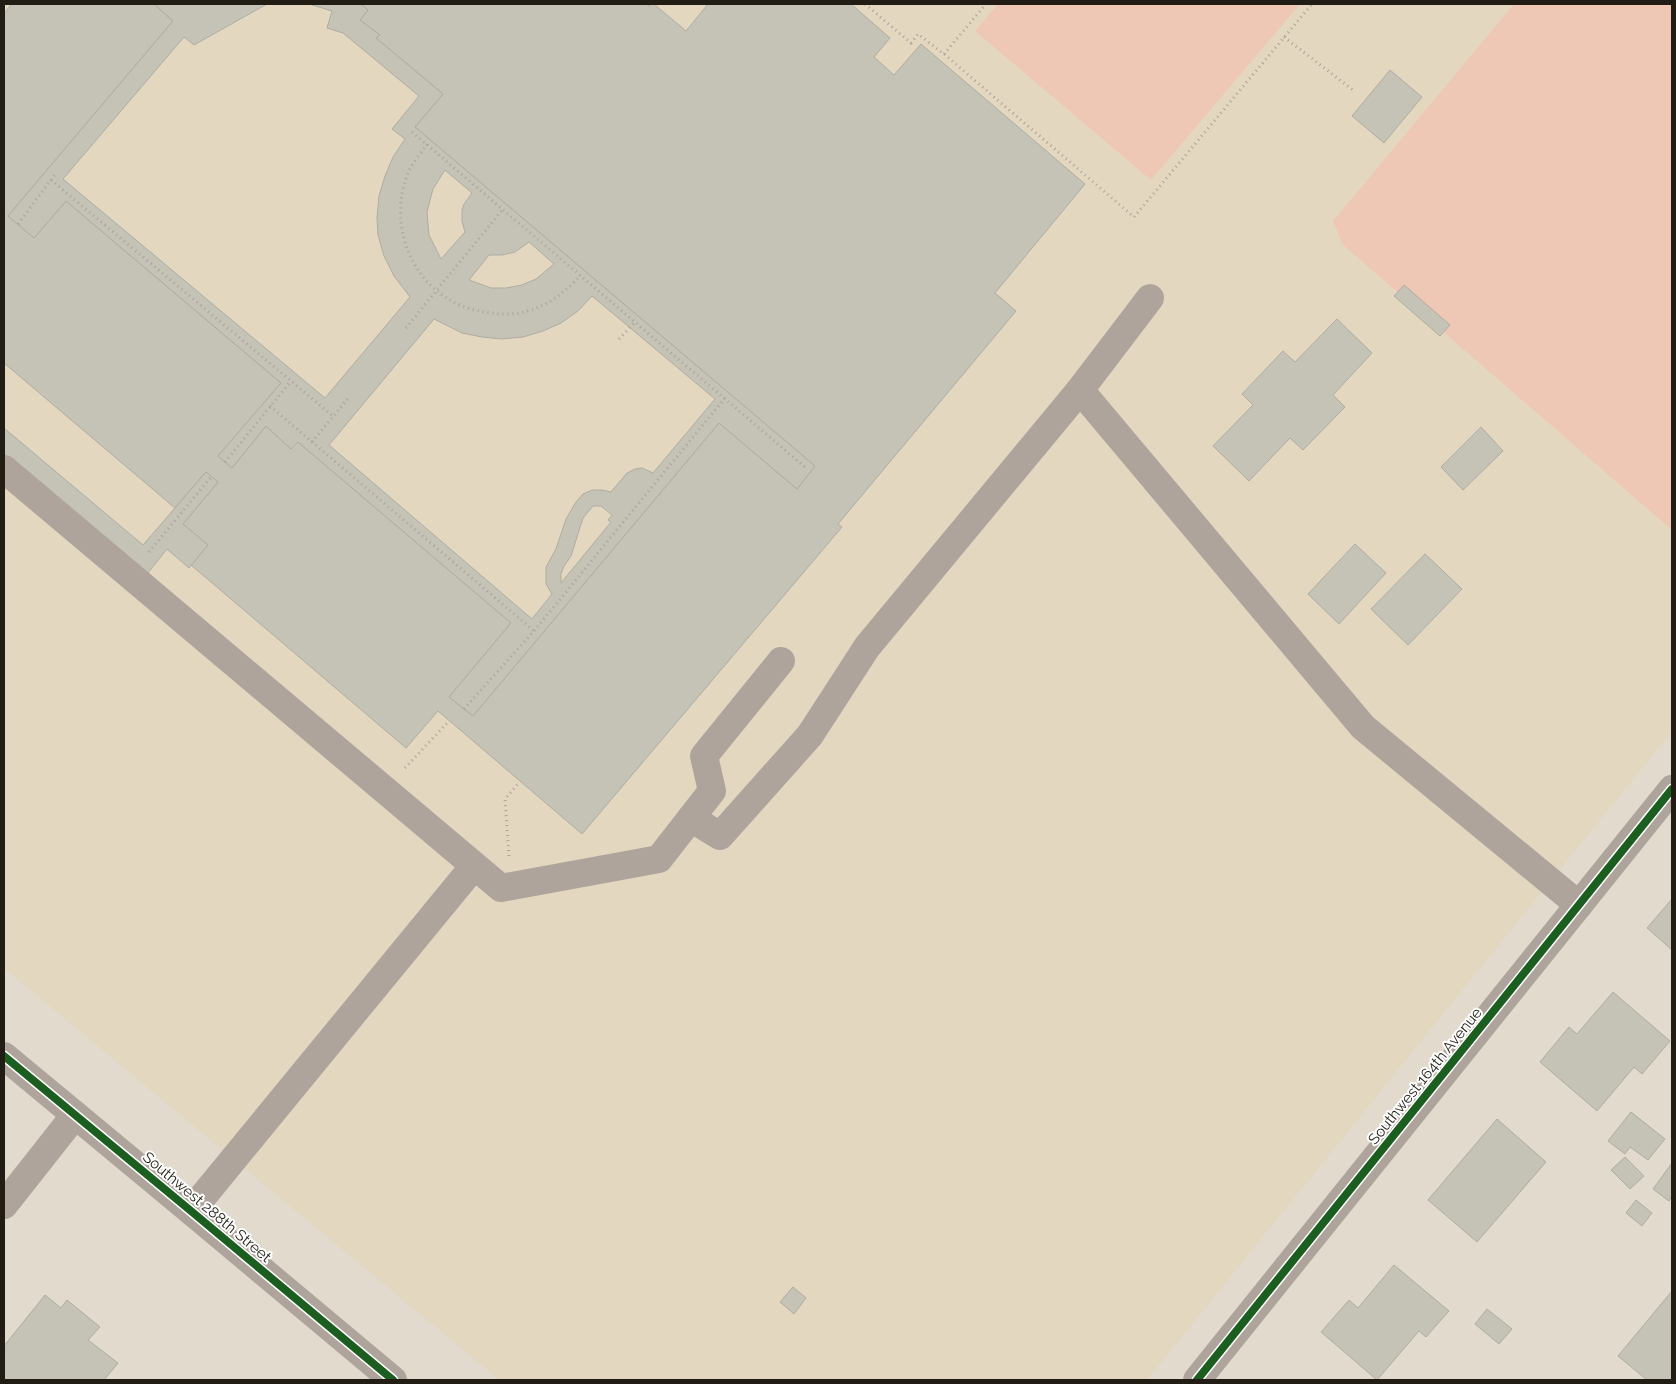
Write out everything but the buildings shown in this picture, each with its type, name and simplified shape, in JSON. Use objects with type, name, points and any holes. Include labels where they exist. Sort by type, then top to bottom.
[{"type":"street","points":[[690,818],[720,836],[810,735],[867,647],[1080,390],[1150,298]]},
{"type":"street","points":[[1080,390],[1363,727],[1579,905]]},
{"type":"street","points":[[4,469],[501,888],[659,859],[712,791],[704,756],[781,661]]},
{"type":"street","name":"Southwest 164th Avenue","points":[[1198,1380],[1672,789]]},
{"type":"street","points":[[191,1211],[474,866]]},
{"type":"street","name":"Southwest 288th Street","points":[[4,1056],[393,1380]]},
{"type":"street","points":[[4,1205],[75,1115]]},
{"type":"path","points":[[865,4],[911,43],[918,34],[944,54],[1134,217],[1312,4]]},
{"type":"path","points":[[944,54],[986,4]]},
{"type":"path","points":[[1284,37],[1353,90]]},
{"type":"path","points":[[412,132],[806,468]]},
{"type":"path","points":[[427,144],[408,172],[400,203],[402,236],[414,266],[436,291],[464,308],[496,315],[528,311],[557,298],[581,276]]},
{"type":"path","points":[[18,224],[56,173]]},
{"type":"path","points":[[51,180],[334,416]]},
{"type":"path","points":[[406,328],[503,210]]},
{"type":"path","points":[[619,339],[635,322]]},
{"type":"path","points":[[226,462],[291,381]]},
{"type":"path","points":[[312,442],[350,396]]},
{"type":"path","points":[[464,709],[534,631],[725,398]]},
{"type":"path","points":[[270,406],[534,631]]},
{"type":"path","points":[[149,553],[212,477]]},
{"type":"path","points":[[404,769],[449,721]]},
{"type":"path","points":[[510,865],[505,799],[518,784]]},
{"type":"shaded area","points":[[4,4],[1672,4],[1672,731],[1147,1380],[499,1380],[4,968]]},
{"type":"shaded area","points":[[998,4],[1300,4],[1151,180],[975,31]]},
{"type":"shaded area","points":[[1514,4],[1672,4],[1672,530],[1343,245],[1333,221]]},
{"type":"cycle path","points":[[1197,1380],[1672,789]]},
{"type":"cycle path","points":[[4,1056],[393,1380]]}]
